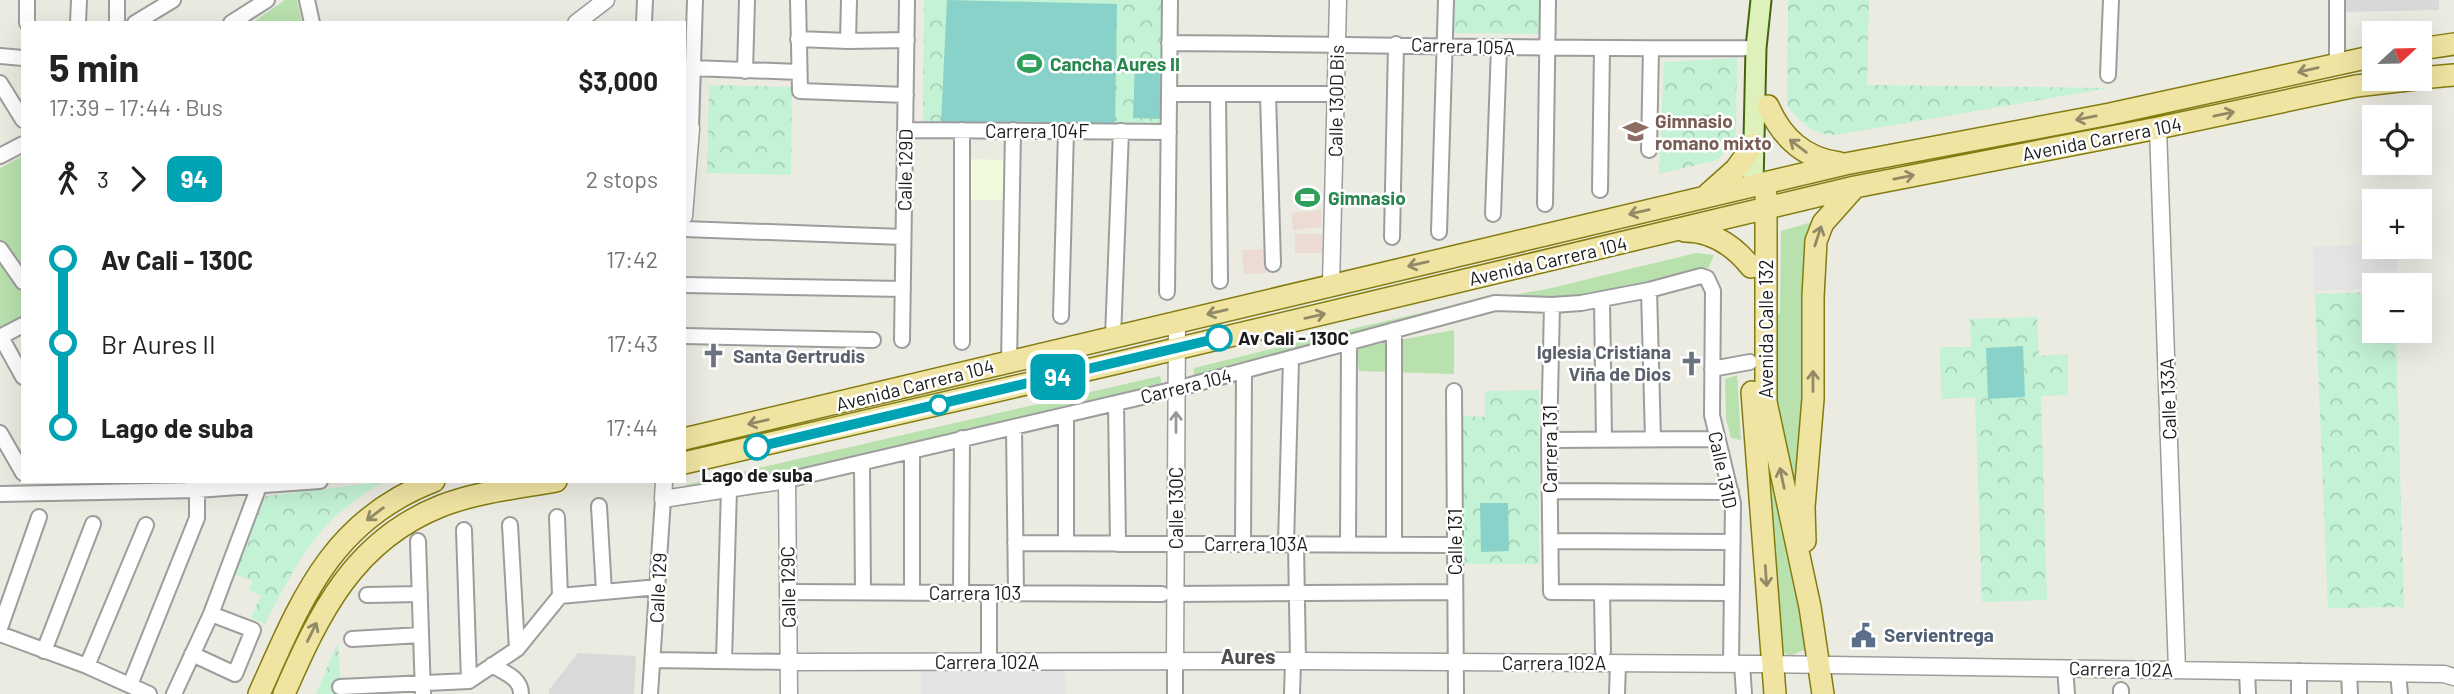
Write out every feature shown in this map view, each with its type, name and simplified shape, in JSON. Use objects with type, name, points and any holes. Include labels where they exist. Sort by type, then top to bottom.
[{"type":"main road","name":"Avenida Calle 132","points":[[1760,184],[1754,144],[1756,48],[1761,0]]},
{"type":"main road","name":"Avenida Calle 132","points":[[1768,0],[1768,106],[1759,210],[1766,401],[1810,607],[1823,694]]},
{"type":"main road","points":[[2432,47],[2454,44]]},
{"type":"main road","name":"Avenida Carrera 104","points":[[686,439],[1845,164],[2110,114],[2362,59]]},
{"type":"main road","name":"Avenida Carrera 104","points":[[2432,77],[2454,75]]},
{"type":"main road","name":"Avenida Carrera 104","points":[[686,463],[1855,187],[2362,85]]},
{"type":"main road","points":[[1768,106],[1783,133],[1794,144],[1825,161],[1845,164]]},
{"type":"main road","points":[[1706,196],[1736,169],[1754,144]]},
{"type":"main road","points":[[1810,607],[1804,507],[1813,398],[1814,256],[1823,223],[1855,187]]},
{"type":"main road","name":"Avenida Calle 132","points":[[1759,210],[1751,267],[1750,362],[1775,694]]},
{"type":"main road","points":[[1676,230],[1699,232],[1721,240],[1751,267]]},
{"type":"main road","points":[[259,694],[299,606],[327,559],[372,516],[415,488],[429,483]]},
{"type":"main road","points":[[284,694],[312,630],[350,572],[368,552],[418,517],[463,499],[546,483]]},
{"type":"street","points":[[27,0],[27,21]]},
{"type":"street","points":[[78,21],[79,0]]},
{"type":"street","points":[[117,0],[117,21]]},
{"type":"street","points":[[138,21],[173,0]]},
{"type":"street","points":[[234,21],[267,0]]},
{"type":"street","points":[[307,0],[312,21]]},
{"type":"street","points":[[579,21],[606,0]]},
{"type":"street","points":[[644,21],[645,0]]},
{"type":"street","points":[[686,172],[695,0]]},
{"type":"street","points":[[745,71],[747,0]]},
{"type":"street","points":[[798,0],[800,91],[906,95]]},
{"type":"street","points":[[848,41],[849,0]]},
{"type":"street","name":"Calle 129D","points":[[902,340],[908,0]]},
{"type":"street","points":[[1167,292],[1170,0]]},
{"type":"street","name":"Calle 130D Bis","points":[[1331,285],[1338,0]]},
{"type":"street","points":[[1439,232],[1446,0]]},
{"type":"street","points":[[1545,204],[1548,0]]},
{"type":"street","points":[[2108,75],[2111,0]]},
{"type":"street","points":[[2337,0],[2337,64]]},
{"type":"street","points":[[798,39],[907,40]]},
{"type":"street","name":"Carrera 105A","points":[[1169,43],[1395,44],[1547,49],[1756,48]]},
{"type":"street","points":[[1392,237],[1395,44]]},
{"type":"street","points":[[1493,214],[1499,47]]},
{"type":"street","points":[[1600,190],[1602,49]]},
{"type":"street","points":[[1649,150],[1651,49]]},
{"type":"street","points":[[0,56],[21,58]]},
{"type":"street","points":[[692,68],[799,72]]},
{"type":"street","points":[[0,83],[21,117]]},
{"type":"street","points":[[1169,94],[1336,94]]},
{"type":"street","points":[[1218,94],[1220,281]]},
{"type":"street","points":[[1268,94],[1273,264]]},
{"type":"street","name":"Calle 133A","points":[[2158,128],[2177,670]]},
{"type":"street","name":"Carrera 104F","points":[[905,130],[1169,132]]},
{"type":"street","points":[[962,130],[962,342]]},
{"type":"street","points":[[1009,362],[1013,130]]},
{"type":"street","points":[[1061,316],[1066,131]]},
{"type":"street","points":[[1113,337],[1121,131]]},
{"type":"street","points":[[0,156],[21,145]]},
{"type":"street","points":[[686,229],[904,237]]},
{"type":"street","points":[[0,249],[21,279]]},
{"type":"street","name":"Carrera 104","points":[[663,499],[787,480],[1177,389],[1495,303],[1552,305],[1602,300],[1701,276],[1707,278]]},
{"type":"street","name":"Calle 131D","points":[[1707,278],[1713,291],[1712,415],[1731,492],[1732,593],[1737,664],[1744,694]]},
{"type":"street","points":[[686,285],[903,289]]},
{"type":"street","points":[[1649,290],[1653,439]]},
{"type":"street","points":[[1602,300],[1604,439]]},
{"type":"street","name":"Carrera 131","points":[[1552,305],[1549,440],[1551,592],[1602,593]]},
{"type":"street","name":"Calle 130C","points":[[1175,694],[1175,662],[1168,594],[1175,544],[1177,322]]},
{"type":"street","points":[[21,326],[1,337],[21,373]]},
{"type":"street","points":[[1394,330],[1394,545]]},
{"type":"street","points":[[686,336],[873,340]]},
{"type":"street","points":[[1348,545],[1349,343]]},
{"type":"street","points":[[1291,360],[1291,544],[1297,594],[1292,694]]},
{"type":"street","points":[[1712,369],[1750,362]]},
{"type":"street","points":[[1242,544],[1244,371]]},
{"type":"street","name":"Calle 131","points":[[1454,391],[1456,694]]},
{"type":"street","points":[[1116,403],[1118,544]]},
{"type":"street","points":[[1066,415],[1066,543]]},
{"type":"street","points":[[1014,427],[1016,593]]},
{"type":"street","points":[[0,433],[21,469]]},
{"type":"street","points":[[961,592],[962,438]]},
{"type":"street","points":[[1549,440],[1717,439]]},
{"type":"street","points":[[912,451],[912,592]]},
{"type":"street","points":[[862,463],[863,592]]},
{"type":"street","name":"Calle 129C","points":[[787,480],[789,694]]},
{"type":"street","points":[[0,494],[31,487],[281,483]]},
{"type":"street","name":"Calle 129","points":[[650,694],[664,483]]},
{"type":"street","points":[[174,694],[211,614],[261,484]]},
{"type":"street","points":[[130,685],[197,517],[194,486]]},
{"type":"street","points":[[724,661],[729,489]]},
{"type":"street","points":[[1551,491],[1731,492]]},
{"type":"street","points":[[599,506],[604,592]]},
{"type":"street","points":[[0,628],[39,517]]},
{"type":"street","points":[[340,687],[422,689],[469,681],[517,649],[560,596],[557,517]]},
{"type":"street","points":[[44,650],[93,524]]},
{"type":"street","points":[[87,666],[146,525]]},
{"type":"street","points":[[510,525],[517,649]]},
{"type":"street","points":[[464,530],[469,681]]},
{"type":"street","points":[[418,541],[422,689]]},
{"type":"street","points":[[1551,541],[1732,542]]},
{"type":"street","name":"Carrera 103A","points":[[1015,543],[1455,545]]},
{"type":"street","points":[[560,596],[658,587]]},
{"type":"street","name":"Carrera 103","points":[[788,592],[1455,592]]},
{"type":"street","points":[[989,593],[989,662]]},
{"type":"street","points":[[1602,651],[1602,593],[1732,593]]},
{"type":"street","points":[[367,595],[420,594]]},
{"type":"street","points":[[192,654],[235,674],[253,630],[211,614]]},
{"type":"street","points":[[0,634],[87,666],[149,694]]},
{"type":"street","points":[[352,639],[421,635]]},
{"type":"street","name":"Carrera 102A","points":[[654,660],[1773,664],[2299,671],[2444,674],[2454,677]]},
{"type":"street","points":[[1618,663],[1618,694]]},
{"type":"street","points":[[492,666],[517,681],[521,685],[522,694]]},
{"type":"street","points":[[2065,668],[2067,694]]},
{"type":"street","points":[[2247,671],[2248,694]]},
{"type":"street","points":[[2299,671],[2299,694]]},
{"type":"street","points":[[2349,672],[2350,694]]},
{"type":"street","points":[[2398,673],[2399,694]]},
{"type":"shaded area","name":"Cancha Aures II","points":[[947,0],[1117,4],[1115,128],[941,123]]},
{"type":"shaded area","points":[[2345,0],[2439,0],[2439,10],[2345,12]]},
{"type":"shaded area","points":[[1135,65],[1164,66],[1162,119],[1133,118]]},
{"type":"shaded area","points":[[966,159],[1007,160],[1007,200],[966,200]]},
{"type":"shaded area","points":[[1321,210],[1322,227],[1293,230],[1291,213]]},
{"type":"shaded area","points":[[1295,234],[1322,234],[1322,253],[1295,253]]},
{"type":"shaded area","points":[[2362,244],[2362,259],[2397,259],[2398,273],[2362,273],[2362,289],[2314,291],[2313,247]]},
{"type":"shaded area","points":[[1265,249],[1267,273],[1244,274],[1242,250]]},
{"type":"shaded area","points":[[2023,346],[2025,397],[1988,399],[1986,348]]},
{"type":"shaded area","points":[[1480,503],[1508,503],[1509,551],[1481,552]]},
{"type":"shaded area","points":[[578,653],[636,656],[634,694],[549,694],[549,690]]},
{"type":"shaded area","points":[[921,670],[1065,670],[1066,694],[921,694]]},
{"type":"green space","points":[[285,0],[297,0],[302,21],[255,21]]},
{"type":"green space","name":"Cancha Aures II","points":[[924,0],[1164,0],[1163,126],[923,124]]},
{"type":"green space","points":[[1451,0],[1544,0],[1544,34],[1450,33]]},
{"type":"green space","points":[[1788,0],[1869,0],[1867,85],[2109,88],[1836,135],[1820,133],[1802,122],[1787,106]]},
{"type":"green space","points":[[1737,58],[1736,134],[1728,149],[1717,160],[1659,174],[1664,62]]},
{"type":"green space","points":[[709,85],[792,87],[791,175],[707,173]]},
{"type":"green space","points":[[21,157],[21,321],[0,333],[0,168]]},
{"type":"green space","points":[[1815,221],[1795,504],[1774,405],[1772,315],[1780,314],[1781,231]]},
{"type":"green space","points":[[1696,253],[1714,255],[1709,267],[1686,275],[1589,296],[1509,300],[1193,380],[1194,368],[1451,306],[1547,289]]},
{"type":"green space","points":[[2362,292],[2362,343],[2396,343],[2404,607],[2328,608],[2315,294]]},
{"type":"green space","points":[[2037,317],[2039,356],[2068,354],[2068,395],[2041,396],[2047,600],[1982,602],[1975,397],[1941,399],[1940,347],[1971,347],[1970,319]]},
{"type":"green space","points":[[1454,330],[1454,374],[1359,371],[1356,348]]},
{"type":"green space","points":[[1737,375],[1741,440],[1731,438],[1726,419],[1725,379]]},
{"type":"green space","points":[[1160,376],[1162,387],[809,468],[687,491],[685,485]]},
{"type":"green space","points":[[1539,390],[1539,564],[1463,564],[1463,416],[1485,417],[1485,391]]},
{"type":"green space","points":[[1764,421],[1808,642],[1804,650],[1790,656],[1782,652]]},
{"type":"green space","points":[[380,483],[344,509],[312,542],[265,624],[251,618],[261,595],[249,590],[253,581],[232,573],[266,496]]},
{"type":"green space","points":[[338,642],[341,694],[316,694]]},
{"type":"bus line","name":"94","points":[[757,447],[1219,338]]},
{"type":"place","name":"Cancha Aures II","points":[[1030,64]]},
{"type":"place","name":"Gimnasio romano mixto","points":[[1635,132]]},
{"type":"place","name":"Gimnasio","points":[[1308,198]]},
{"type":"place","name":"Av Cali - 130C","points":[[1219,338]]},
{"type":"place","name":"Santa Gertrudis","points":[[713,356]]},
{"type":"place","name":"Iglesia Cristiana Viña de Dios","points":[[1691,363]]},
{"type":"place","name":"Lago de suba","points":[[757,447]]},
{"type":"place","name":"Servientrega","points":[[1864,635]]},
{"type":"district","name":"Aures","points":[[1248,657]]}]
